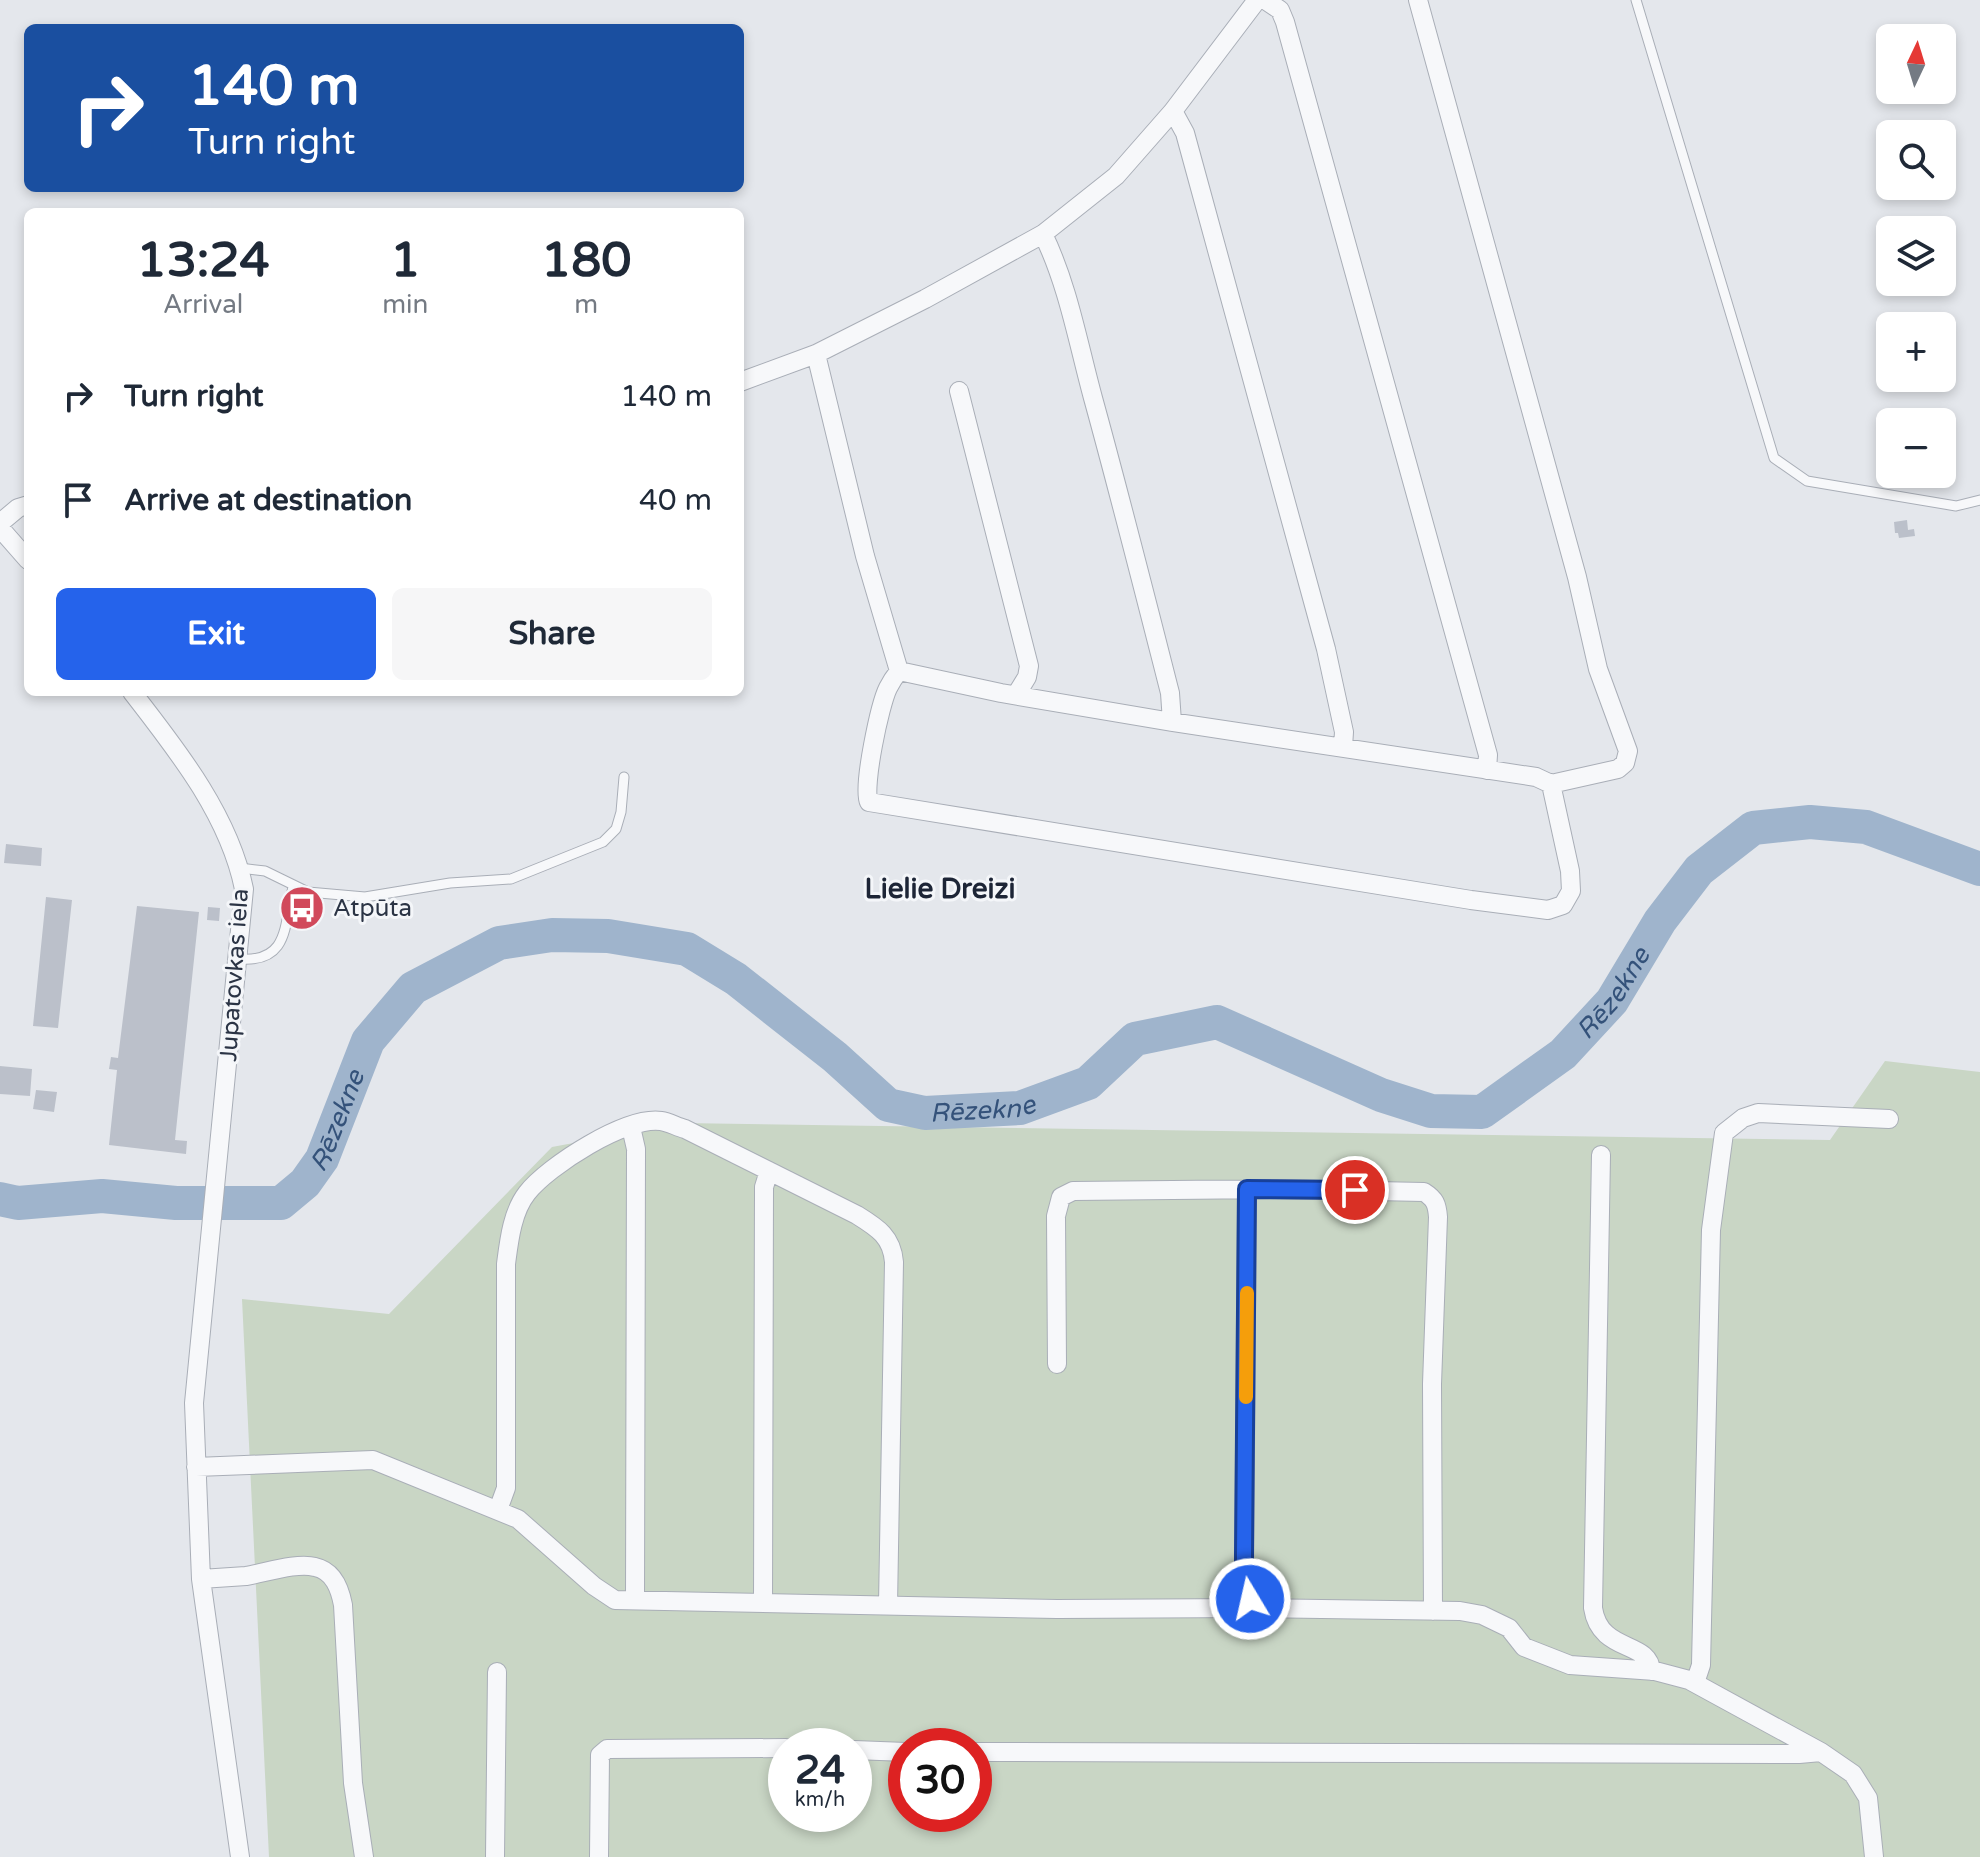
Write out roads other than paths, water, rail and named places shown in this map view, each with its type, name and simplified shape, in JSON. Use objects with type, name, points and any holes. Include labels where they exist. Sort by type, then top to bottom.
[{"type":"street","points":[[744,381],[816,354],[1043,234],[1116,176],[1173,111],[1257,0]]},
{"type":"street","points":[[1265,0],[1280,10],[1285,22],[1459,646],[1488,755],[1487,770]]},
{"type":"street","points":[[899,671],[1172,722],[1536,777],[1551,784],[1618,769],[1625,763],[1628,751],[1598,669],[1577,577],[1418,0]]},
{"type":"street","points":[[1173,111],[1185,133],[1326,649],[1344,732],[1343,747]]},
{"type":"street","points":[[1043,234],[1068,306],[1115,474],[1170,693],[1172,722]]},
{"type":"street","points":[[816,354],[865,556],[899,671],[887,690],[870,763],[866,796],[869,802],[1548,910],[1563,905],[1571,891],[1570,871],[1551,784]]},
{"type":"street","points":[[959,391],[1029,666],[1027,677],[1016,695]]},
{"type":"street","points":[[24,506],[18,508],[0,526],[24,555]]},
{"type":"street","name":"Jupatovkas iela","points":[[135,696],[199,785],[217,816],[240,868],[244,889],[194,1403],[201,1579],[240,1857]]},
{"type":"street","points":[[1695,1683],[1701,1665],[1711,1230],[1724,1133],[1743,1118],[1758,1113],[1889,1119]]},
{"type":"street","points":[[498,1510],[506,1488],[506,1264],[509,1237],[525,1195],[544,1175],[574,1153],[616,1131],[661,1121],[685,1129],[879,1228],[893,1249],[888,1605]]},
{"type":"street","points":[[631,1127],[636,1149],[635,1600]]},
{"type":"street","points":[[1601,1155],[1593,1608],[1598,1628],[1646,1656],[1651,1663],[1651,1671]]},
{"type":"street","points":[[763,1603],[764,1187],[769,1171]]},
{"type":"street","points":[[1057,1364],[1056,1216],[1061,1197],[1073,1191],[1247,1189],[1424,1192],[1437,1205],[1432,1384],[1433,1611]]},
{"type":"street","points":[[1247,1189],[1244,1568],[1250,1608]]},
{"type":"street","points":[[196,1467],[373,1460],[518,1519],[594,1586],[615,1600],[1057,1609],[1433,1611],[1482,1615],[1509,1628],[1524,1647],[1570,1665],[1651,1671],[1695,1683],[1821,1752],[1853,1774],[1868,1798],[1874,1857]]},
{"type":"street","points":[[201,1579],[245,1576],[302,1566],[315,1567],[334,1579],[343,1605],[353,1783],[364,1857]]},
{"type":"street","points":[[495,1857],[497,1672]]},
{"type":"street","points":[[599,1857],[600,1755],[607,1749],[768,1748]]},
{"type":"street","points":[[992,1752],[1489,1755],[1821,1752]]},
{"type":"lane","points":[[1636,0],[1774,458],[1807,481],[1956,506],[1980,500]]},
{"type":"lane","points":[[240,868],[265,871],[308,892],[365,897],[450,883],[511,879],[603,842],[616,829],[624,777]]},
{"type":"lane","points":[[239,959],[257,961],[270,955],[282,939],[293,887]]},
{"type":"waterway","name":"Rēzekne","points":[[0,1199],[18,1203],[102,1196],[176,1203],[281,1203],[305,1183],[322,1159],[368,1041],[413,988],[499,943],[552,935],[608,936],[687,949],[736,979],[835,1057],[888,1105],[925,1113],[1020,1108],[1088,1083],[1135,1039],[1217,1022],[1381,1095],[1431,1111],[1482,1112],[1563,1054],[1612,1001],[1660,921],[1699,870],[1753,828],[1810,822],[1866,827],[1980,869]]},
{"type":"place","name":"Atpūta","points":[[302,908]]},
{"type":"district","name":"Lielie Dreizi","points":[[940,888]]}]
